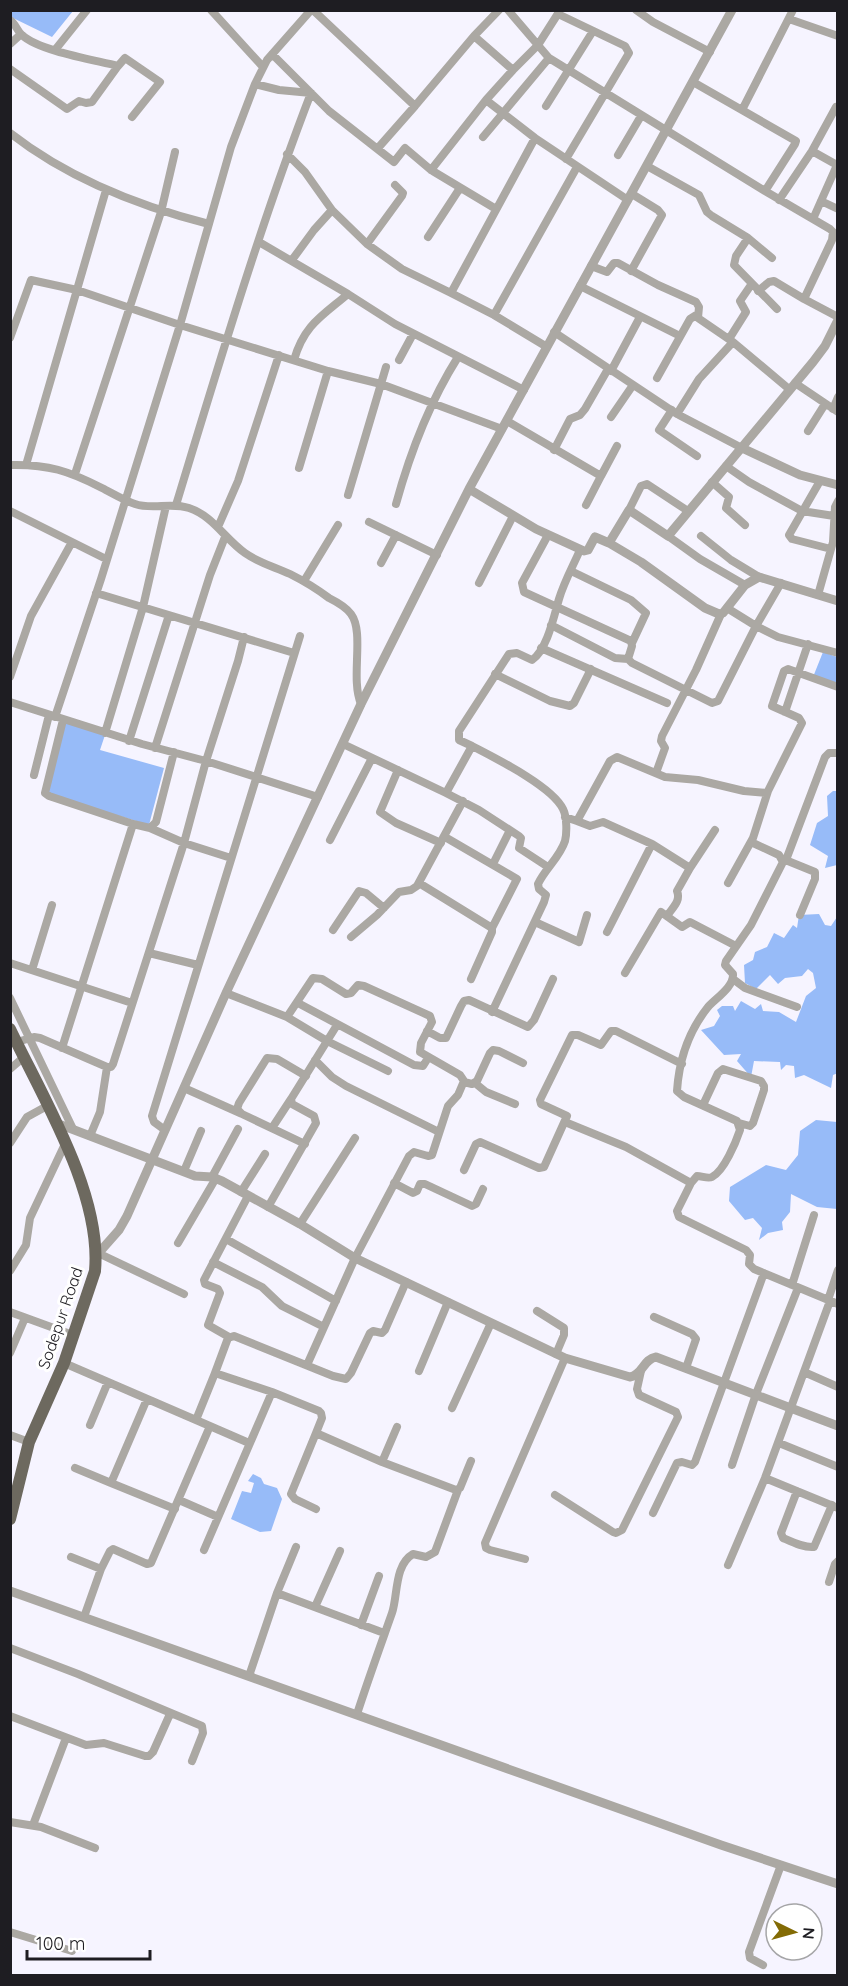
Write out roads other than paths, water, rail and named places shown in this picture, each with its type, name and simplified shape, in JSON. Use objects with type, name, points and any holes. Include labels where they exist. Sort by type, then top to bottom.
[{"type":"main road","name":"Sodepur Road","points":[[10,1029],[23,1040],[24,1057],[56,1123],[87,1198],[97,1255],[95,1271],[64,1363],[29,1442],[10,1519]]},
{"type":"street","points":[[55,50],[87,10]]},
{"type":"street","points":[[212,10],[262,66]]},
{"type":"street","points":[[34,775],[56,717],[96,593],[180,325],[231,147],[262,66],[312,10],[415,106]]},
{"type":"street","points":[[378,148],[499,10]]},
{"type":"street","points":[[508,10],[549,58],[778,200],[830,229],[833,236],[804,299]]},
{"type":"street","points":[[636,10],[652,22],[710,52]]},
{"type":"street","points":[[184,1294],[97,1255],[119,1230],[226,993],[343,744],[469,489],[732,10]]},
{"type":"street","points":[[741,110],[793,10]]},
{"type":"street","points":[[431,170],[486,100],[538,45],[559,12],[629,50],[628,56],[566,159]]},
{"type":"street","points":[[789,19],[837,36]]},
{"type":"street","points":[[10,20],[15,24],[20,35],[35,44],[118,66]]},
{"type":"street","points":[[546,106],[593,31]]},
{"type":"street","points":[[10,44],[20,35]]},
{"type":"street","points":[[474,36],[513,70]]},
{"type":"street","points":[[272,54],[329,111],[394,162],[405,148],[431,170],[496,209]]},
{"type":"street","points":[[10,69],[67,109],[79,101],[92,102],[125,58],[160,82],[132,117]]},
{"type":"street","points":[[483,137],[549,58]]},
{"type":"street","points":[[693,82],[796,141],[765,192]]},
{"type":"street","points":[[255,84],[279,90],[311,93]]},
{"type":"street","points":[[176,505],[287,154],[311,93]]},
{"type":"street","points":[[486,100],[577,167],[658,210],[662,219],[632,270]]},
{"type":"street","points":[[778,200],[812,151],[836,107]]},
{"type":"street","points":[[618,155],[641,116]]},
{"type":"street","points":[[10,134],[65,169],[106,190],[161,212],[209,224]]},
{"type":"street","points":[[451,293],[535,138]]},
{"type":"street","points":[[812,151],[837,165],[813,219]]},
{"type":"street","points":[[75,474],[161,212],[175,152]]},
{"type":"street","points":[[287,154],[304,172],[332,210],[367,244],[402,269],[494,315],[547,347]]},
{"type":"street","points":[[647,166],[699,195],[704,207],[712,216],[748,238],[772,258]]},
{"type":"street","points":[[494,315],[577,167]]},
{"type":"street","points":[[367,244],[402,196],[403,193],[395,185]]},
{"type":"street","points":[[428,237],[460,188]]},
{"type":"street","points":[[26,465],[106,190]]},
{"type":"street","points":[[821,201],[837,209]]},
{"type":"street","points":[[291,260],[332,210]]},
{"type":"street","points":[[748,238],[736,256],[734,265],[751,285],[777,309]]},
{"type":"street","points":[[259,242],[413,334],[524,390]]},
{"type":"street","points":[[591,266],[607,272],[616,262],[696,302],[701,320],[792,386],[835,411],[837,397]]},
{"type":"street","points":[[10,338],[31,280],[77,290],[180,325],[328,371],[381,384],[504,425],[601,476]]},
{"type":"street","points":[[668,536],[825,346],[837,319],[774,281],[769,282],[758,291]]},
{"type":"street","points":[[697,456],[659,430],[731,341],[746,315],[746,309],[740,301],[751,285]]},
{"type":"street","points":[[580,286],[680,336]]},
{"type":"street","points":[[294,360],[299,342],[306,332],[348,294]]},
{"type":"street","points":[[657,378],[690,319],[698,314]]},
{"type":"street","points":[[554,450],[570,419],[580,415],[585,409],[640,317]]},
{"type":"street","points":[[554,332],[674,412],[800,475],[837,484]]},
{"type":"street","points":[[399,360],[413,334]]},
{"type":"street","points":[[218,527],[238,481],[279,355]]},
{"type":"street","points":[[396,504],[411,454],[432,402],[458,357]]},
{"type":"street","points":[[348,495],[386,367]]},
{"type":"street","points":[[299,468],[328,371]]},
{"type":"street","points":[[611,417],[633,385]]},
{"type":"street","points":[[808,431],[825,404]]},
{"type":"street","points":[[585,505],[617,446]]},
{"type":"street","points":[[10,465],[54,467],[75,474],[134,504],[149,507],[176,505],[189,508],[203,515],[218,527],[225,537],[254,559],[304,581],[345,608],[352,615],[356,633],[356,686],[362,704]]},
{"type":"street","points":[[726,466],[749,482],[802,511],[834,516]]},
{"type":"street","points":[[820,481],[789,532],[790,537],[831,549]]},
{"type":"street","points":[[712,482],[728,496],[726,508],[745,525]]},
{"type":"street","points":[[609,543],[641,486],[647,484],[688,511]]},
{"type":"street","points":[[469,489],[513,516],[580,550],[586,551],[595,537],[609,543],[641,562],[705,608],[724,611],[778,637],[837,653]]},
{"type":"street","points":[[818,595],[835,536],[834,516],[837,501]]},
{"type":"street","points":[[105,733],[143,607],[166,506]]},
{"type":"street","points":[[629,510],[700,559],[745,585]]},
{"type":"street","points":[[10,511],[106,559]]},
{"type":"street","points":[[479,583],[513,516]]},
{"type":"street","points":[[369,522],[437,555]]},
{"type":"street","points":[[304,581],[338,525]]},
{"type":"street","points":[[381,563],[396,535]]},
{"type":"street","points":[[548,535],[521,586],[524,592],[632,643]]},
{"type":"street","points":[[701,536],[759,577],[837,601]]},
{"type":"street","points":[[155,748],[225,537]]},
{"type":"street","points":[[10,676],[31,616],[72,542]]},
{"type":"street","points":[[492,1012],[546,896],[539,890],[538,884],[564,844],[565,817],[562,806],[525,776],[459,740],[457,734],[509,654],[517,653],[532,660],[541,648],[580,550]]},
{"type":"street","points":[[571,571],[631,600],[646,613],[632,643],[628,659]]},
{"type":"street","points":[[657,773],[665,748],[662,736],[724,611],[745,585],[759,577]]},
{"type":"street","points":[[551,625],[615,658],[628,659],[712,703],[718,701],[756,626],[781,583]]},
{"type":"street","points":[[96,593],[294,653]]},
{"type":"street","points":[[129,741],[170,615]]},
{"type":"street","points":[[165,1130],[154,1122],[152,1116],[300,636]]},
{"type":"street","points":[[23,1040],[40,1038],[107,1067],[113,1064],[184,843],[206,761],[244,637]]},
{"type":"street","points":[[784,712],[808,644]]},
{"type":"street","points":[[541,648],[667,703]]},
{"type":"street","points":[[495,674],[540,697],[570,706],[574,703],[591,669]]},
{"type":"street","points":[[728,883],[751,842],[768,791],[801,727],[802,720],[774,708],[773,703],[784,671],[788,669],[798,672],[837,687]]},
{"type":"street","points":[[10,702],[129,741],[206,761],[318,797]]},
{"type":"street","points":[[56,717],[44,790],[46,795],[150,828],[184,843],[231,858]]},
{"type":"street","points":[[343,744],[463,801],[521,838],[519,848],[548,867]]},
{"type":"street","points":[[447,793],[472,746]]},
{"type":"street","points":[[150,828],[156,822],[174,752]]},
{"type":"street","points":[[797,1006],[745,988],[733,979],[733,974],[725,963],[751,925],[778,874],[825,757],[829,753],[837,753]]},
{"type":"street","points":[[330,840],[372,758]]},
{"type":"street","points":[[577,821],[613,758],[621,758],[673,778],[699,780],[744,791],[763,793],[768,791]]},
{"type":"street","points":[[398,771],[380,812],[396,823],[443,840],[516,878],[517,881],[492,927],[492,932],[471,979]]},
{"type":"street","points":[[351,938],[399,892],[414,888],[419,883],[463,801]]},
{"type":"street","points":[[565,817],[590,826],[603,822],[652,844],[690,868]]},
{"type":"street","points":[[62,1048],[133,824]]},
{"type":"street","points":[[493,864],[510,830]]},
{"type":"street","points":[[667,915],[678,900],[678,889],[715,830]]},
{"type":"street","points":[[751,842],[815,872],[815,879],[800,915]]},
{"type":"street","points":[[607,932],[652,844]]},
{"type":"street","points":[[419,883],[492,927]]},
{"type":"street","points":[[333,930],[359,891],[366,892],[384,908]]},
{"type":"street","points":[[32,970],[52,905]]},
{"type":"street","points":[[626,973],[660,913],[663,912],[681,927],[690,922],[736,946]]},
{"type":"street","points":[[535,922],[579,942],[587,915]]},
{"type":"street","points":[[149,953],[198,965]]},
{"type":"street","points":[[10,963],[132,1003]]},
{"type":"street","points":[[287,1017],[315,977],[346,994],[351,993],[360,985],[428,1014],[432,1022],[420,1048],[423,1055],[460,1076],[464,1082]]},
{"type":"street","points":[[427,1031],[440,1038],[446,1038],[466,1000],[528,1027],[534,1020],[553,979]]},
{"type":"street","points":[[703,1105],[718,1073],[723,1069],[761,1082],[764,1090],[750,1126],[739,1124],[684,1097],[677,1091],[687,1043],[693,1028],[733,979]]},
{"type":"street","points":[[226,993],[287,1017],[327,1041],[388,1071]]},
{"type":"street","points":[[10,998],[23,1040],[73,1130]]},
{"type":"street","points":[[298,1003],[418,1066],[423,1066],[428,1058]]},
{"type":"street","points":[[272,1128],[337,1025]]},
{"type":"street","points":[[464,1170],[476,1144],[480,1142],[541,1168],[545,1164],[567,1115],[541,1104],[540,1100],[572,1035],[578,1035],[601,1045],[610,1031],[616,1031],[682,1064]]},
{"type":"street","points":[[475,1083],[493,1050],[523,1063]]},
{"type":"street","points":[[10,1069],[24,1057]]},
{"type":"street","points":[[242,1114],[237,1109],[239,1103],[267,1058],[277,1059],[306,1076]]},
{"type":"street","points":[[315,1060],[332,1077],[346,1086],[439,1132]]},
{"type":"street","points":[[90,1136],[100,1112],[107,1067]]},
{"type":"street","points":[[464,1082],[475,1083],[486,1092],[515,1104]]},
{"type":"street","points":[[307,1365],[355,1258],[410,1154],[414,1152],[432,1155],[448,1106],[458,1095],[464,1082]]},
{"type":"street","points":[[184,1088],[305,1144]]},
{"type":"street","points":[[268,1207],[315,1125],[316,1118],[292,1104],[291,1099]]},
{"type":"street","points":[[10,1143],[27,1117],[47,1106]]},
{"type":"street","points":[[565,1122],[626,1147],[691,1183]]},
{"type":"street","points":[[56,1123],[199,1177],[214,1178],[300,1224],[355,1258],[566,1358],[623,1376],[634,1377],[652,1357],[837,1426]]},
{"type":"street","points":[[739,1124],[741,1126],[732,1151],[711,1178],[698,1176],[691,1183],[678,1207],[677,1214],[749,1252],[749,1264],[764,1273],[832,1302]]},
{"type":"street","points":[[177,1244],[238,1129]]},
{"type":"street","points":[[184,1171],[201,1131]]},
{"type":"street","points":[[300,1224],[355,1138]]},
{"type":"street","points":[[10,1271],[26,1245],[30,1218],[65,1144]]},
{"type":"street","points":[[265,1154],[204,1282],[218,1289],[220,1293],[208,1325],[229,1337],[234,1336],[333,1376],[346,1379],[370,1333],[373,1331],[382,1333],[385,1330],[406,1282]]},
{"type":"street","points":[[394,1183],[413,1193],[417,1191],[420,1184],[425,1184],[472,1206],[476,1204],[483,1189]]},
{"type":"street","points":[[732,1465],[795,1286],[814,1215]]},
{"type":"street","points":[[226,1239],[336,1301]]},
{"type":"street","points":[[213,1262],[262,1287],[282,1306],[324,1327]]},
{"type":"street","points":[[728,1565],[765,1479],[832,1302],[837,1270]]},
{"type":"street","points":[[653,1513],[677,1463],[692,1465],[695,1462],[764,1273]]},
{"type":"street","points":[[419,1371],[448,1302]]},
{"type":"street","points":[[537,1311],[564,1328],[564,1335],[556,1354]]},
{"type":"street","points":[[10,1312],[73,1335]]},
{"type":"street","points":[[654,1317],[696,1338],[686,1368]]},
{"type":"street","points":[[10,1353],[25,1318]]},
{"type":"street","points":[[452,1408],[491,1323]]},
{"type":"street","points":[[196,1420],[229,1337]]},
{"type":"street","points":[[525,1559],[490,1550],[486,1548],[485,1543],[566,1358]]},
{"type":"street","points":[[64,1363],[249,1443]]},
{"type":"street","points":[[555,1495],[613,1532],[622,1530],[678,1417],[676,1412],[639,1395],[637,1389],[641,1371]]},
{"type":"street","points":[[804,1372],[837,1387]]},
{"type":"street","points":[[214,1373],[272,1392],[321,1413],[322,1418],[291,1494],[295,1499],[316,1509]]},
{"type":"street","points":[[90,1425],[108,1382]]},
{"type":"street","points":[[204,1550],[272,1392]]},
{"type":"street","points":[[111,1483],[147,1399]]},
{"type":"street","points":[[84,1617],[110,1551],[113,1549],[147,1564],[151,1563],[210,1426]]},
{"type":"street","points":[[382,1462],[397,1427]]},
{"type":"street","points":[[316,1433],[382,1462],[458,1490]]},
{"type":"street","points":[[10,1436],[29,1442]]},
{"type":"street","points":[[778,1443],[837,1467]]},
{"type":"street","points":[[357,1714],[394,1607],[396,1586],[407,1559],[413,1554],[426,1557],[435,1552],[471,1461]]},
{"type":"street","points":[[75,1468],[175,1509]]},
{"type":"street","points":[[765,1479],[797,1491],[835,1506],[814,1546],[787,1540],[781,1533],[797,1491]]},
{"type":"street","points":[[179,1500],[218,1517]]},
{"type":"street","points":[[249,1676],[277,1593],[296,1547]]},
{"type":"street","points":[[315,1607],[340,1551]]},
{"type":"street","points":[[72,1557],[101,1569]]},
{"type":"street","points":[[829,1582],[837,1561]]},
{"type":"street","points":[[362,1625],[379,1576]]},
{"type":"street","points":[[10,1591],[721,1845],[837,1884]]},
{"type":"street","points":[[277,1593],[384,1633]]},
{"type":"street","points":[[10,1648],[78,1674],[203,1728],[192,1761]]},
{"type":"street","points":[[10,1716],[89,1746],[104,1743],[149,1756],[170,1714]]},
{"type":"street","points":[[33,1825],[66,1738]]},
{"type":"street","points":[[10,1822],[33,1825],[95,1848]]},
{"type":"street","points":[[764,1965],[750,1958],[749,1952],[781,1864]]},
{"type":"street","points":[[10,1932],[72,1950]]},
{"type":"water","points":[[10,11],[73,11],[52,37],[11,17]]},
{"type":"water","points":[[823,652],[837,657],[837,686],[813,677]]},
{"type":"water","points":[[64,722],[105,735],[100,750],[164,768],[149,825],[48,794]]},
{"type":"water","points":[[837,791],[837,865],[825,868],[828,856],[810,845],[817,823],[828,816],[827,796]]},
{"type":"water","points":[[819,914],[825,925],[831,926],[837,917],[838,1073],[833,1075],[831,1088],[804,1075],[795,1078],[794,1066],[786,1065],[781,1070],[780,1062],[754,1061],[751,1077],[737,1061],[741,1054],[724,1055],[701,1030],[714,1026],[720,1016],[717,1010],[722,1006],[733,1006],[735,1011],[741,1001],[755,1009],[761,1004],[763,1011],[779,1012],[796,1022],[806,996],[816,988],[813,973],[808,969],[802,976],[785,978],[778,984],[770,975],[756,989],[745,983],[744,965],[753,960],[755,952],[767,947],[774,933],[784,938],[793,925],[797,928],[799,915]]},
{"type":"water","points":[[816,1120],[837,1122],[837,1209],[817,1207],[791,1194],[790,1212],[782,1222],[783,1230],[768,1233],[759,1240],[762,1228],[753,1218],[745,1220],[729,1201],[730,1187],[766,1165],[786,1170],[798,1155],[800,1131]]},
{"type":"water","points":[[253,1474],[261,1478],[264,1484],[277,1488],[282,1499],[271,1531],[260,1532],[231,1519],[242,1491],[251,1493],[254,1483],[248,1481]]}]
